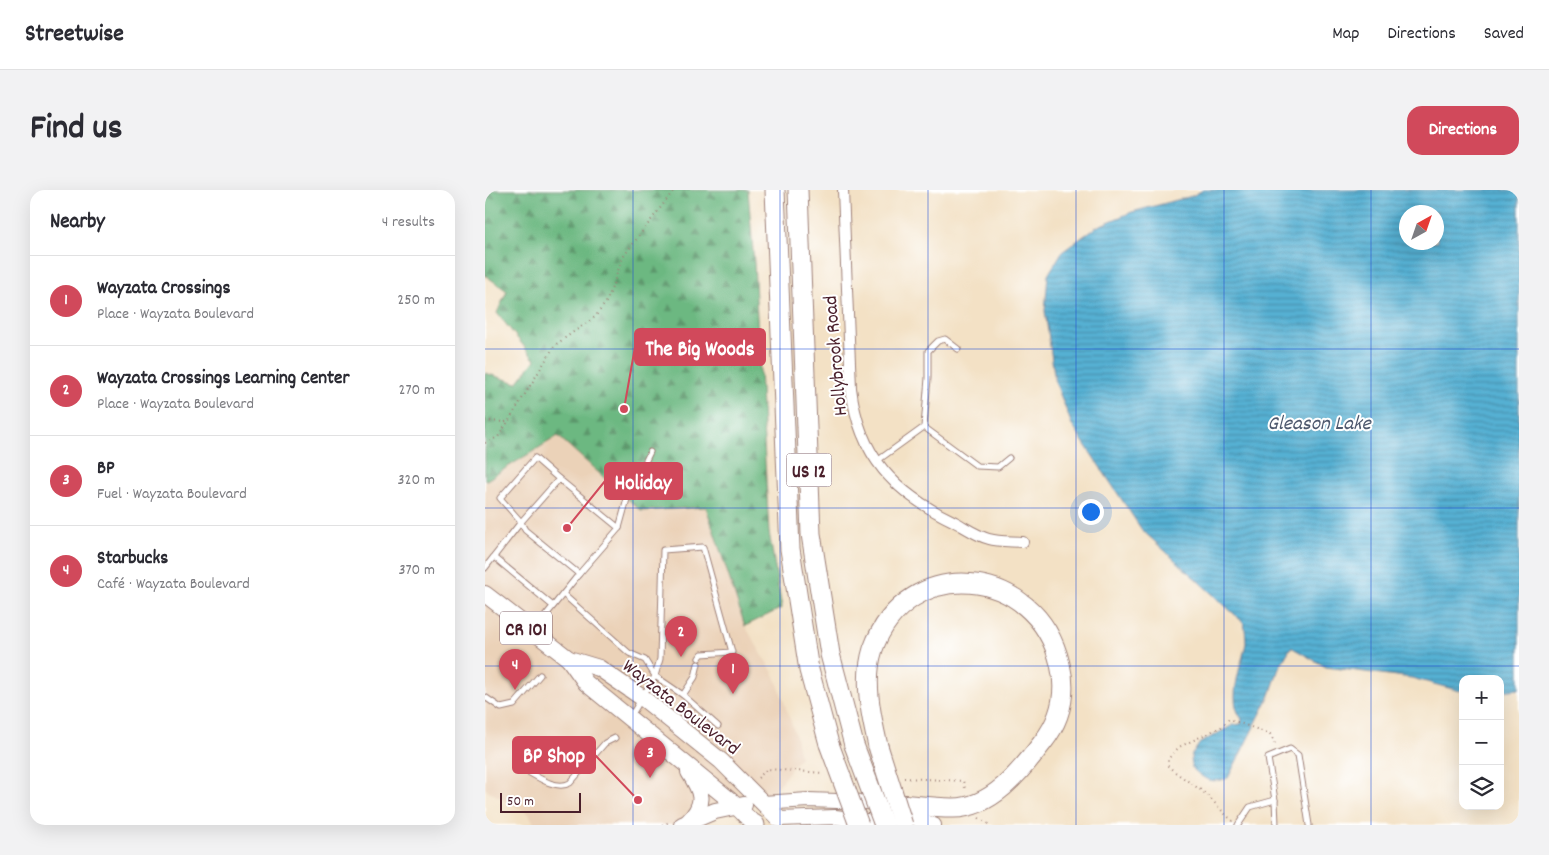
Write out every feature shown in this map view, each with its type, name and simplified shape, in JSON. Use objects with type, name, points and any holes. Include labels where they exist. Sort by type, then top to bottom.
[{"type":"highway","points":[[765,190],[778,244]]},
{"type":"highway","name":"US 12","points":[[775,190],[790,549],[809,670],[829,744],[859,825]]},
{"type":"highway","name":"US 12","points":[[798,190],[811,534],[829,654],[854,745],[884,825]]},
{"type":"highway","points":[[867,802],[962,808],[985,800],[997,792],[1016,773],[1048,736],[1059,715],[1063,697],[1062,678],[1057,653],[1050,634],[1039,618],[1016,598],[991,586],[949,584],[935,588],[905,604],[883,628],[871,660],[869,703],[878,746],[903,825]]},
{"type":"main road","name":"Wayzata Boulevard","points":[[485,594],[569,659],[586,683],[736,806],[754,825]]},
{"type":"main road","name":"Wayzata Boulevard","points":[[569,659],[599,668],[643,698],[721,761],[742,782]]},
{"type":"main road","name":"CR 101","points":[[679,758],[698,787],[701,797],[698,810],[681,823]]},
{"type":"main road","name":"CR 101","points":[[742,782],[779,819]]},
{"type":"main road","points":[[681,823],[736,806],[807,800],[867,802],[934,825]]},
{"type":"main road","points":[[754,825],[779,819],[835,817],[893,825]]},
{"type":"street","name":"Hollybrook Road","points":[[843,190],[854,412],[859,428],[876,462],[897,485],[940,515],[990,540],[1023,542]]},
{"type":"lane","points":[[876,462],[924,427],[929,378],[928,352],[938,340],[945,339],[958,349]]},
{"type":"lane","points":[[924,427],[977,466],[998,467],[1009,458]]},
{"type":"lane","points":[[532,632],[619,528],[627,499],[650,452]]},
{"type":"lane","points":[[579,574],[525,530],[521,522],[500,498],[535,458],[559,480],[619,528]]},
{"type":"lane","points":[[485,568],[521,522],[559,480]]},
{"type":"lane","points":[[630,718],[655,676],[660,659],[663,550],[703,547],[732,652],[702,654],[698,661],[695,677],[683,695]]},
{"type":"lane","points":[[494,557],[553,606]]},
{"type":"lane","points":[[563,594],[629,653],[645,660],[655,676],[683,695],[717,726]]},
{"type":"lane","points":[[485,697],[501,708],[514,705],[540,675]]},
{"type":"lane","points":[[521,768],[557,786],[564,787],[571,784],[605,743],[615,738]]},
{"type":"lane","points":[[1276,825],[1275,800],[1268,758],[1279,752],[1290,750],[1298,755],[1309,825]]},
{"type":"lane","points":[[1238,825],[1250,807],[1275,800]]},
{"type":"path","points":[[485,443],[498,437],[555,344],[595,316],[607,300],[623,257],[674,190]]},
{"type":"path","points":[[485,421],[508,422]]},
{"type":"path","points":[[1238,825],[1219,809],[1209,797],[1180,777],[1168,766],[1168,759],[1179,747],[1221,727],[1229,719],[1270,734],[1279,752]]},
{"type":"path","points":[[742,782],[767,769],[833,774]]},
{"type":"path","points":[[903,778],[963,781],[969,799]]},
{"type":"path","points":[[974,813],[990,825]]},
{"type":"path","points":[[663,825],[681,823]]},
{"type":"shaded area","points":[[558,436],[641,511],[706,507],[745,626],[775,676],[796,736],[800,757],[763,803],[736,806],[682,825],[535,825],[529,814],[485,789],[485,481]]},
{"type":"green space","points":[[485,190],[748,190],[754,263],[769,532],[782,608],[745,626],[706,507],[641,511],[558,436],[485,481],[485,373],[517,383],[535,360],[497,313],[507,291],[485,275]]},
{"type":"water","name":"Gleason Lake","points":[[1203,190],[1519,190],[1519,689],[1504,691],[1504,675],[1459,675],[1459,691],[1412,678],[1326,667],[1291,647],[1279,668],[1270,695],[1228,778],[1217,781],[1209,780],[1192,768],[1191,756],[1200,743],[1233,725],[1241,724],[1242,719],[1237,711],[1235,692],[1246,643],[1244,623],[1142,530],[1072,425],[1055,381],[1045,311],[1048,275],[1062,252],[1096,227],[1132,212],[1192,196]]},
{"type":"place","name":"The Big Woods","points":[[624,409]]},
{"type":"place","name":"Holiday","points":[[567,528]]},
{"type":"place","name":"Wayzata Crossings Learning Center","points":[[681,657]]},
{"type":"place","name":"Starbucks","points":[[515,690]]},
{"type":"place","name":"Wayzata Crossings","points":[[733,694]]},
{"type":"place","name":"BP","points":[[650,778]]},
{"type":"place","name":"BP Shop","points":[[638,800]]}]
